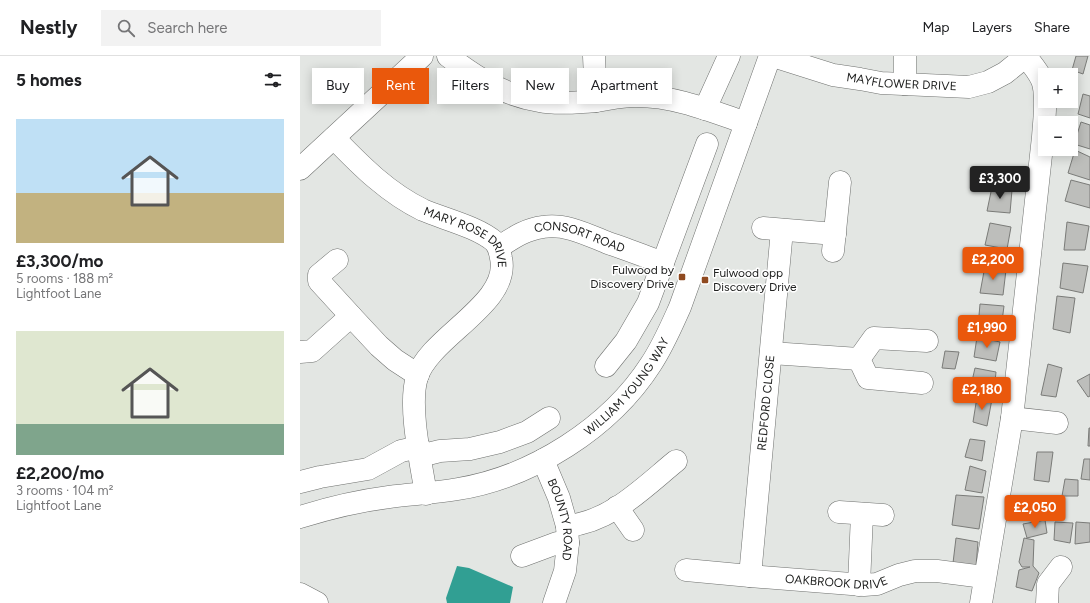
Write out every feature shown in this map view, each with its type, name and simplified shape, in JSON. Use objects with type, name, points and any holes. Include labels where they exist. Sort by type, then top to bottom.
[{"type":"street","points":[[300,169],[422,56]]},
{"type":"street","points":[[448,56],[481,79],[511,94],[540,102],[577,102]]},
{"type":"street","points":[[594,56],[595,68]]},
{"type":"street","points":[[705,109],[729,56]]},
{"type":"street","name":"MAYFLOWER DRIVE","points":[[771,56],[833,75],[881,83],[969,87],[988,82],[1005,73],[1026,56]]},
{"type":"street","name":"WILLIAM YOUNG WAY","points":[[300,517],[353,503],[389,497],[426,494],[484,484],[543,460],[582,436],[603,419],[636,384],[651,365],[665,340],[680,307],[771,56]]},
{"type":"street","points":[[905,56],[905,84]]},
{"type":"street","points":[[981,603],[984,577],[1012,418],[1045,110],[1042,79],[1026,56]]},
{"type":"street","points":[[672,101],[686,103],[746,123]]},
{"type":"street","name":"MARY ROSE DRIVE","points":[[334,138],[374,177],[395,193],[423,210],[482,234],[499,247],[502,262],[502,274],[496,289],[487,300],[436,349],[424,364],[414,388],[414,401],[426,494]]},
{"type":"street","points":[[606,366],[626,341],[648,303],[707,144]]},
{"type":"street","name":"REDFORD CLOSE","points":[[750,576],[771,353],[773,229],[834,243],[840,182]]},
{"type":"street","name":"CONSORT ROAD","points":[[499,247],[518,235],[530,230],[555,226],[582,233],[663,263]]},
{"type":"street","points":[[337,260],[319,275],[319,281],[379,346],[395,360],[418,376]]},
{"type":"street","points":[[300,352],[312,351],[351,316]]},
{"type":"street","points":[[858,359],[874,338],[927,341]]},
{"type":"street","points":[[771,353],[858,359]]},
{"type":"street","points":[[858,359],[868,378],[922,383]]},
{"type":"street","points":[[300,482],[368,469],[401,451],[420,452],[470,449],[500,442],[527,432],[549,418]]},
{"type":"street","points":[[1012,418],[1057,423]]},
{"type":"street","name":"BOUNTY ROAD","points":[[543,460],[559,498],[567,535],[565,571],[554,603]]},
{"type":"street","points":[[522,556],[557,544],[579,525],[607,514],[617,508],[676,461]]},
{"type":"street","points":[[617,508],[633,530]]},
{"type":"street","points":[[839,512],[873,514],[859,585]]},
{"type":"street","points":[[1047,603],[1048,584],[1061,567]]},
{"type":"street","name":"OAKBROOK DRIVE","points":[[686,570],[859,585],[877,584],[899,575],[915,571],[984,577]]},
{"type":"street","points":[[300,594],[317,603]]},
{"type":"water","points":[[457,566],[469,568],[513,587],[510,603],[447,603],[446,598]]},
{"type":"building","points":[[1076,56],[1088,56],[1083,74],[1078,72],[1078,68],[1073,68]]},
{"type":"building","points":[[1083,94],[1090,96],[1090,118],[1078,114]]},
{"type":"building","points":[[1081,122],[1090,125],[1090,149],[1078,145],[1078,131]]},
{"type":"building","points":[[1078,151],[1090,157],[1090,180],[1068,173],[1073,156],[1078,156]]},
{"type":"building","points":[[1071,180],[1090,185],[1090,208],[1065,201]]},
{"type":"building","points":[[992,187],[1012,190],[1010,213],[987,211]]},
{"type":"building","points":[[1067,222],[1089,226],[1085,250],[1064,250]]},
{"type":"building","points":[[990,223],[1011,227],[1007,249],[985,245]]},
{"type":"building","points":[[1063,263],[1088,266],[1083,293],[1060,288]]},
{"type":"building","points":[[985,266],[1006,270],[1003,295],[980,293]]},
{"type":"building","points":[[1057,296],[1075,298],[1070,333],[1053,329]]},
{"type":"building","points":[[980,304],[1004,306],[1001,329],[978,327]]},
{"type":"building","points":[[977,337],[1000,342],[996,361],[974,357]]},
{"type":"building","points":[[945,351],[959,352],[955,369],[942,368]]},
{"type":"building","points":[[1048,364],[1062,368],[1056,397],[1041,395]]},
{"type":"building","points":[[975,368],[996,372],[994,392],[970,390]]},
{"type":"building","points":[[1090,374],[1090,396],[1088,397],[1077,381]]},
{"type":"building","points":[[977,397],[992,399],[987,426],[973,422]]},
{"type":"building","points":[[1089,428],[1090,446],[1088,446]]},
{"type":"building","points":[[970,439],[985,441],[982,461],[965,457]]},
{"type":"building","points":[[1037,452],[1053,452],[1049,482],[1034,480]]},
{"type":"building","points":[[1084,459],[1090,459],[1090,480],[1081,479]]},
{"type":"building","points":[[970,466],[986,471],[982,493],[965,490]]},
{"type":"building","points":[[1065,479],[1078,480],[1078,496],[1062,496]]},
{"type":"building","points":[[956,495],[984,497],[979,529],[952,525]]},
{"type":"building","points":[[1045,520],[1047,533],[1027,538],[1023,524]]},
{"type":"building","points":[[1055,522],[1073,523],[1070,543],[1054,540]]},
{"type":"building","points":[[1076,522],[1090,523],[1090,542],[1075,544]]},
{"type":"building","points":[[956,538],[978,542],[976,566],[953,563]]},
{"type":"building","points":[[1024,538],[1034,540],[1033,566],[1039,573],[1032,591],[1016,587],[1019,570],[1030,567],[1022,567],[1019,562]]},
{"type":"place","name":"Fulwood by Discovery Drive","points":[[682,277]]},
{"type":"place","name":"Fulwood opp Discovery Drive","points":[[705,280]]}]
